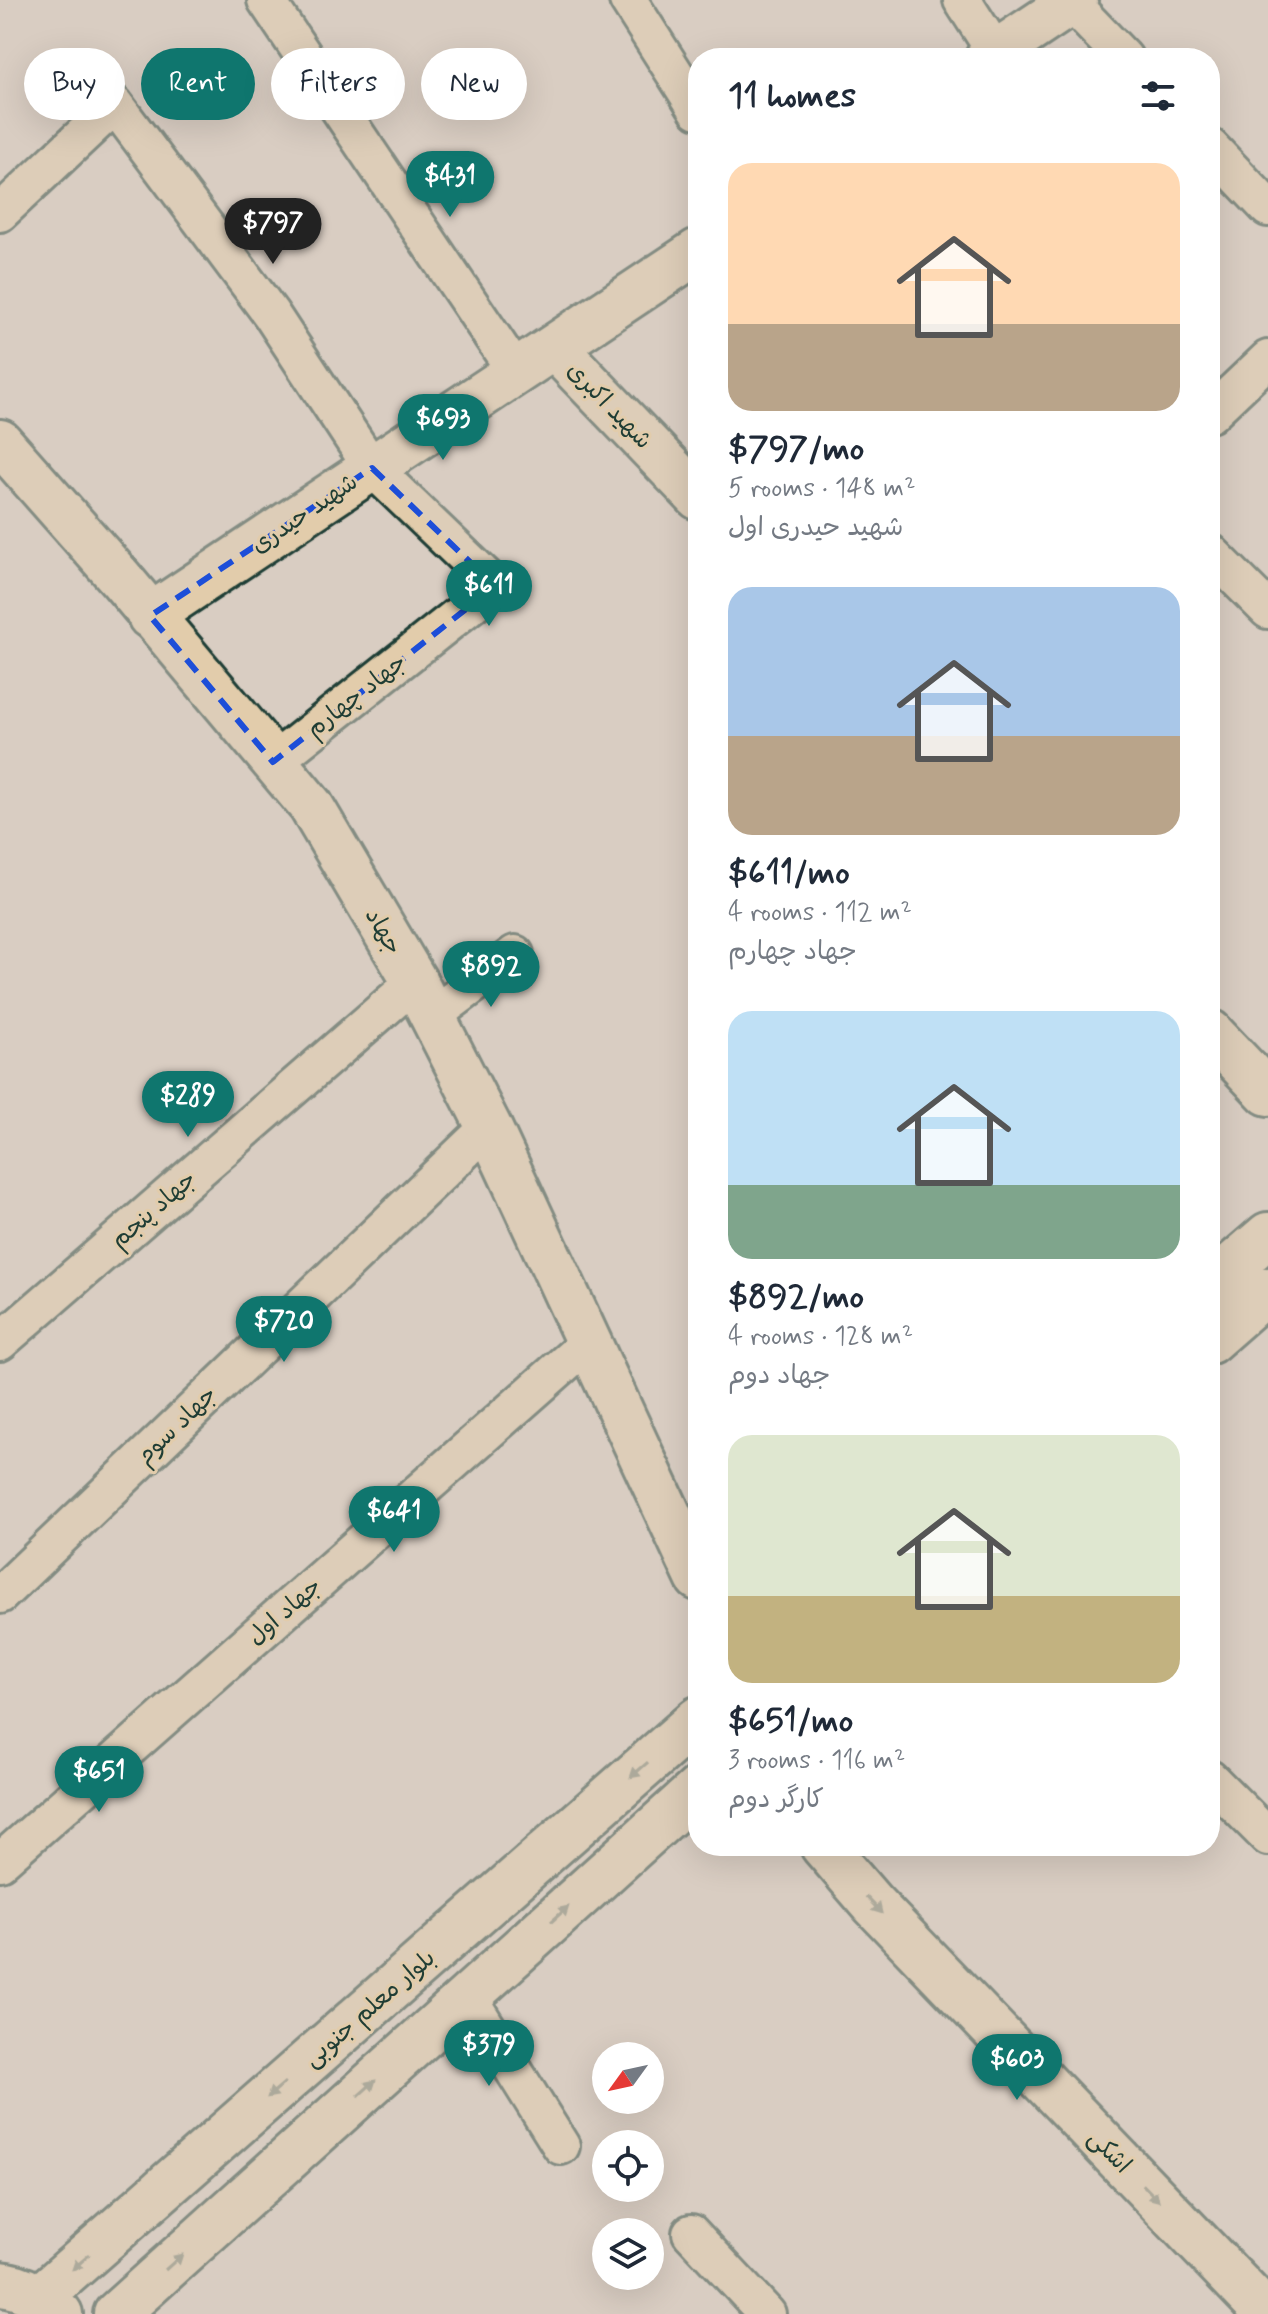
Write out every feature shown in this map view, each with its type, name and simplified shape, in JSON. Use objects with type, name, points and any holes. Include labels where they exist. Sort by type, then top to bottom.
[{"type":"main road","points":[[1004,48],[1073,1]]},
{"type":"main road","name":"شهید حیدری","points":[[150,616],[688,258]]},
{"type":"main road","name":"شهید اکبری","points":[[554,347],[688,487]]},
{"type":"main road","name":"جهاد","points":[[3,451],[121,579],[311,806],[423,999],[489,1127],[688,1556]]},
{"type":"main road","points":[[1220,1043],[1268,1093]]},
{"type":"main road","points":[[1220,1276],[1268,1235]]},
{"type":"main road","points":[[1220,1332],[1268,1290]]},
{"type":"main road","name":"بلوار معلم جنوبی","points":[[33,2298],[688,1728]]},
{"type":"main road","points":[[116,2314],[688,1798]]},
{"type":"main road","name":"اشکی","points":[[832,1856],[884,1915],[1267,2314]]},
{"type":"street","points":[[266,0],[516,372]]},
{"type":"street","points":[[628,0],[688,94]]},
{"type":"street","points":[[962,0],[988,48]]},
{"type":"street","points":[[1073,1],[1115,48]]},
{"type":"street","points":[[0,213],[115,105],[271,314],[372,468]]},
{"type":"street","points":[[1220,158],[1268,208]]},
{"type":"street","points":[[1220,405],[1268,359]]},
{"type":"street","name":"جهاد چهارم","points":[[273,762],[495,586],[372,468]]},
{"type":"street","points":[[1220,562],[1268,610]]},
{"type":"street","name":"جهاد پنجم","points":[[0,1342],[423,999],[515,954]]},
{"type":"street","name":"جهاد سوم","points":[[0,1595],[489,1127]]},
{"type":"street","name":"جهاد اول","points":[[0,1862],[589,1342]]},
{"type":"street","points":[[1220,1789],[1268,1837]]},
{"type":"street","points":[[468,1997],[561,2146]]},
{"type":"street","points":[[691,2233],[767,2314]]},
{"type":"highlighted area","points":[[372,468],[495,586],[273,762],[150,616]]}]
